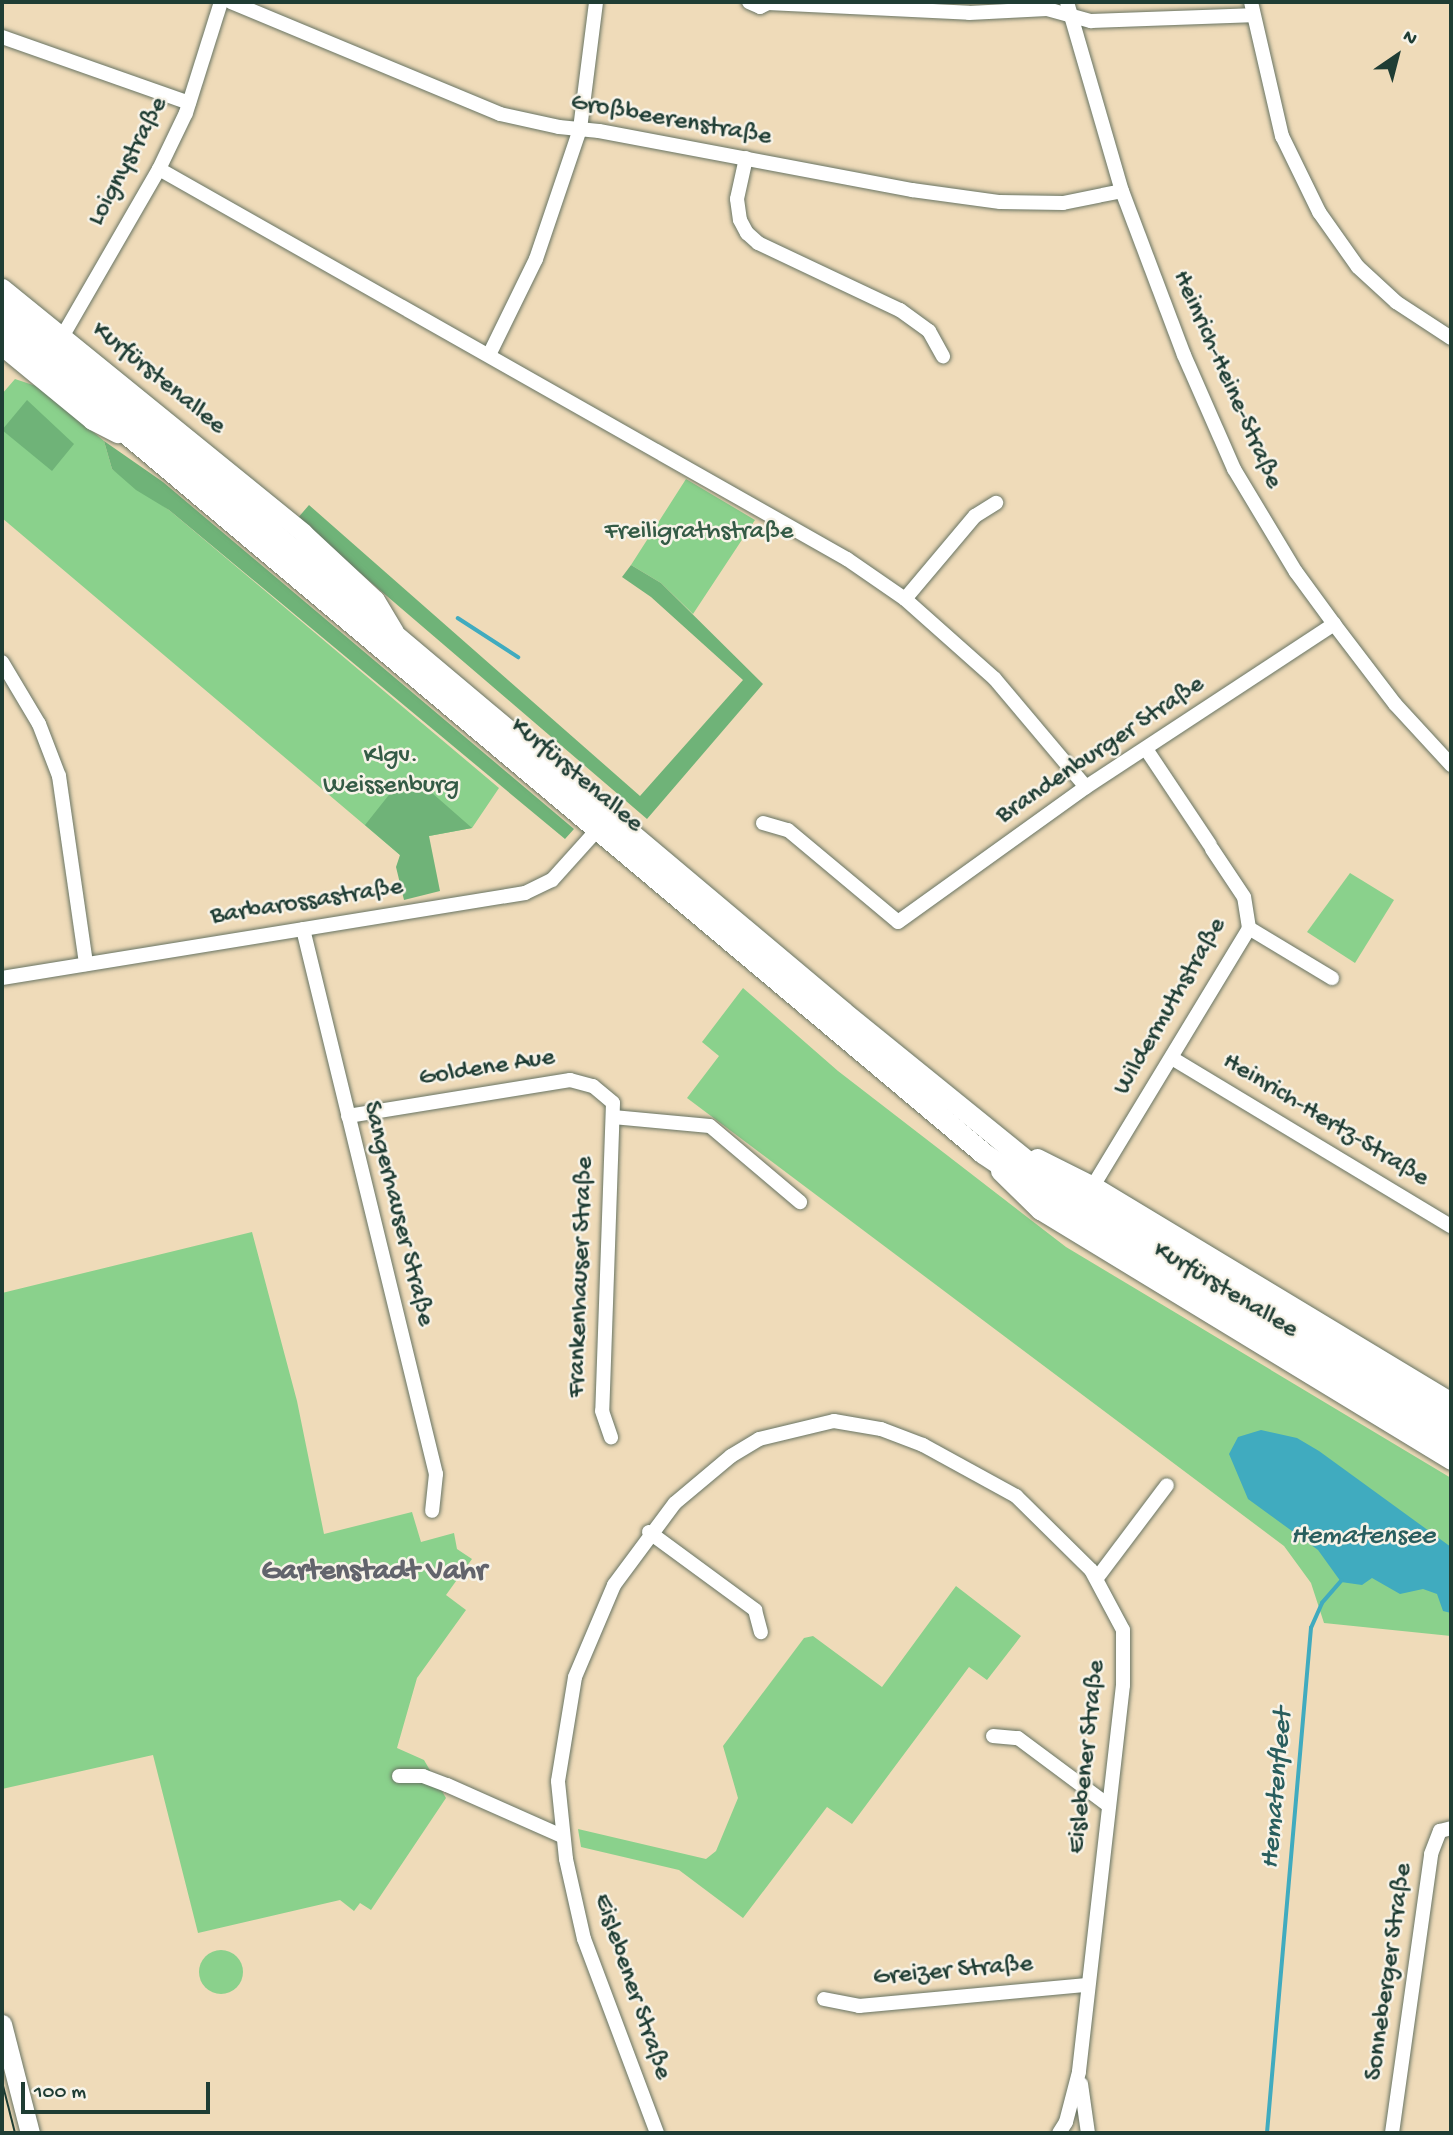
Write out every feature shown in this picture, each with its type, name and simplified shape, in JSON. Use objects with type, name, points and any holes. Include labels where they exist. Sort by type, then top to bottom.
[{"type":"main road","name":"Kurfürstenallee","points":[[2,288],[303,533],[375,600],[395,633]]},
{"type":"main road","name":"Kurfürstenallee","points":[[2,305],[1001,1140],[1101,1210],[1390,1393],[1451,1441]]},
{"type":"main road","name":"Kurfürstenallee","points":[[2,329],[982,1153],[1040,1210],[1451,1460]]},
{"type":"main road","name":"Kurfürstenallee","points":[[2,346],[92,420],[135,440]]},
{"type":"main road","name":"Kurfürstenallee","points":[[1001,1140],[1093,1186],[1451,1402]]},
{"type":"main road","name":"Kurfürstenallee","points":[[982,1153],[1076,1215],[1390,1393],[1451,1419]]},
{"type":"main road","points":[[2,2024],[30,2133]]},
{"type":"street","name":"Loignystraße","points":[[62,337],[159,169],[189,103],[221,2]]},
{"type":"street","name":"Großbeerenstraße","points":[[231,2],[500,114],[912,190],[1027,205],[1091,200],[1122,191]]},
{"type":"street","points":[[489,355],[536,258],[580,129],[596,2]]},
{"type":"street","points":[[749,2],[760,7],[768,2],[969,13],[1069,8],[1091,20],[1252,8],[1282,136],[1319,212],[1359,267],[1396,302],[1451,338]]},
{"type":"street","name":"Heinrich-Heine-Straße","points":[[1069,8],[1122,191],[1184,355],[1234,469],[1264,523],[1334,624],[1395,704],[1451,765]]},
{"type":"street","points":[[2,37],[189,103]]},
{"type":"street","points":[[746,158],[737,199],[740,220],[747,233],[758,243],[900,310],[929,331],[943,356]]},
{"type":"street","points":[[159,169],[803,532],[905,599],[995,679],[1086,787]]},
{"type":"street","points":[[905,599],[975,516],[996,503]]},
{"type":"street","name":"Brandenburger Straße","points":[[763,822],[788,830],[898,922],[1086,787],[1334,624]]},
{"type":"street","points":[[2,662],[34,716],[59,776],[86,964]]},
{"type":"street","name":"Wildermuthstraße","points":[[1093,1186],[1249,928],[1244,897],[1146,749]]},
{"type":"street","name":"Barbarossastraße","points":[[2,978],[525,893],[552,880],[597,830]]},
{"type":"street","points":[[1249,928],[1332,978]]},
{"type":"street","name":"Sangerhauser Straße","points":[[303,929],[436,1474],[432,1511]]},
{"type":"street","name":"Heinrich-Hertz-Straße","points":[[1172,1058],[1451,1226]]},
{"type":"street","name":"Goldene Aue","points":[[348,1116],[570,1080],[593,1086],[613,1103],[613,1117]]},
{"type":"street","points":[[613,1117],[710,1125],[800,1202]]},
{"type":"street","name":"Frankenhauser Straße","points":[[611,1437],[601,1411],[613,1117]]},
{"type":"street","name":"Eislebener Straße","points":[[657,2133],[584,1939],[562,1836],[558,1781],[575,1678],[598,1615],[649,1532],[675,1503],[748,1445],[798,1426],[843,1422],[881,1429],[980,1473],[1046,1521],[1097,1578],[1124,1633],[1124,1685],[1087,1985],[1079,2072],[1069,2114],[1059,2133]]},
{"type":"street","points":[[1097,1578],[1167,1485]]},
{"type":"street","points":[[649,1532],[755,1610],[761,1632]]},
{"type":"street","points":[[993,1736],[1018,1738],[1108,1805]]},
{"type":"street","points":[[399,1776],[423,1776],[447,1784],[562,1836]]},
{"type":"street","name":"Sonneberger Straße","points":[[1392,2133],[1431,1854],[1440,1831],[1451,1828]]},
{"type":"street","name":"Greizer Straße","points":[[824,1999],[859,2006],[1087,1985]]},
{"type":"street","name":"Eislebener Straße","points":[[1079,2072],[1088,2133]]},
{"type":"green space","name":"Klgv. Weissenburg","points":[[15,379],[39,387],[104,441],[112,469],[169,510],[499,788],[472,828],[429,836],[400,855],[2,518],[2,394]]},
{"type":"green space","points":[[27,400],[74,444],[52,471],[2,430]]},
{"type":"green space","points":[[104,441],[163,482],[574,829],[565,839],[169,510],[136,490],[112,469]]},
{"type":"green space","name":"Freiligrathstraße","points":[[686,479],[755,520],[693,614],[661,583],[631,565]]},
{"type":"green space","points":[[309,505],[640,796],[743,680],[651,597],[622,577],[631,565],[661,583],[763,684],[647,819],[297,519]]},
{"type":"green space","points":[[415,778],[472,828],[429,836],[440,891],[404,900],[396,867],[400,855],[365,825],[392,791]]},
{"type":"green space","points":[[1350,873],[1394,900],[1355,963],[1307,932]]},
{"type":"green space","points":[[743,988],[838,1071],[1066,1247],[1451,1478],[1451,1636],[1324,1623],[1311,1583],[1284,1546],[687,1098],[719,1056],[702,1042]]},
{"type":"green space","points":[[252,1232],[297,1401],[324,1534],[412,1512],[421,1542],[454,1533],[457,1549],[472,1559],[446,1595],[466,1610],[417,1678],[397,1748],[424,1760],[446,1798],[371,1910],[360,1903],[354,1911],[340,1900],[198,1933],[153,1755],[2,1789],[2,1293]]},
{"type":"green space","points":[[956,1586],[1021,1636],[987,1680],[969,1667],[852,1824],[827,1807],[743,1918],[679,1870],[581,1847],[578,1829],[706,1859],[716,1851],[738,1798],[723,1746],[804,1638],[813,1636],[882,1687]]},
{"type":"green space","points":[[221,1950],[236,1957],[243,1972],[236,1987],[221,1994],[206,1987],[199,1972],[206,1957]]},
{"type":"water","name":"Hematensee","points":[[1261,1430],[1297,1438],[1319,1451],[1451,1547],[1451,1613],[1443,1611],[1437,1594],[1423,1589],[1400,1594],[1372,1578],[1362,1585],[1341,1582],[1318,1550],[1248,1499],[1229,1454],[1238,1437]]},
{"type":"waterway","points":[[458,618],[518,657]]},
{"type":"waterway","name":"Hematenfleet","points":[[1267,2133],[1311,1628],[1322,1603],[1342,1580]]},
{"type":"tram line","points":[[2,2082],[15,2133]]},
{"type":"district","name":"Gartenstadt Vahr","points":[[374,1573]]}]
